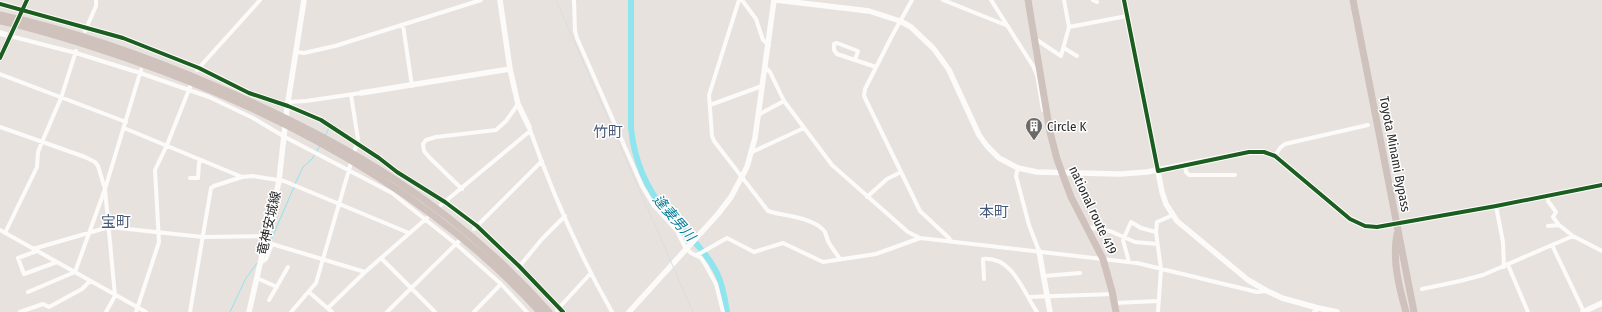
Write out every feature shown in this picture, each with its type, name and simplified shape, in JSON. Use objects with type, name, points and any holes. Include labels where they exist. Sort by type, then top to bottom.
[{"type":"highway","name":"national route 419","points":[[1028,0],[1052,142],[1071,197],[1103,259],[1113,294],[1116,312]]},
{"type":"highway","name":"Toyota Minami Bypass","points":[[1353,0],[1414,312]]},
{"type":"highway","points":[[3,19],[96,41],[173,68],[262,106],[359,157],[425,199],[465,230],[555,310]]},
{"type":"highway","points":[[23,24],[163,71],[258,111],[324,145],[377,176],[441,220],[482,254],[540,312]]},
{"type":"highway","points":[[1398,230],[1395,245],[1397,271],[1406,312]]},
{"type":"highway","points":[[1398,230],[1405,244],[1419,312]]},
{"type":"main road","points":[[0,58],[27,0]]},
{"type":"street","points":[[86,29],[96,6],[96,0]]},
{"type":"street","points":[[198,69],[260,0]]},
{"type":"street","points":[[288,105],[304,0]]},
{"type":"street","points":[[296,52],[304,53],[326,49],[481,0]]},
{"type":"street","points":[[500,0],[510,69],[518,104],[590,274],[612,312]]},
{"type":"street","points":[[574,0],[575,31],[577,38],[642,186],[654,206],[677,232],[685,248],[691,253],[698,254],[727,238],[754,252],[783,243],[823,262],[876,254],[920,238]]},
{"type":"street","points":[[739,0],[709,95],[712,136],[741,178],[768,211],[776,214],[788,214],[815,224],[824,231],[828,242],[840,259]]},
{"type":"street","points":[[742,0],[756,20],[763,40],[768,45]]},
{"type":"street","points":[[629,312],[718,214],[731,197],[741,178],[752,152],[775,0],[869,11],[900,21],[917,32],[927,41],[949,70],[979,135],[987,146],[999,158],[1018,168],[1037,172],[1120,174],[1158,170],[1249,152],[1264,152],[1275,156],[1350,219],[1365,226],[1377,227],[1496,206],[1602,184]]},
{"type":"street","points":[[912,0],[876,67],[865,89],[864,96],[922,213],[949,238],[950,241]]},
{"type":"street","points":[[942,0],[1008,26]]},
{"type":"street","points":[[1034,38],[1061,56],[1069,27],[1064,0]]},
{"type":"street","points":[[1124,0],[1164,198],[1173,215],[1186,229],[1248,280],[1282,298],[1316,311],[1337,312]]},
{"type":"street","points":[[993,1],[1036,71],[1042,104],[1048,121]]},
{"type":"street","points":[[0,4],[6,2],[22,10],[86,29],[198,69],[249,92],[288,105],[322,120],[379,158],[396,172],[476,228],[518,267],[555,310],[564,312]]},
{"type":"street","points":[[1069,27],[1127,16]]},
{"type":"street","points":[[403,25],[412,86]]},
{"type":"street","points":[[0,33],[76,52],[140,72],[209,97],[253,118],[392,193],[457,243],[501,284],[527,312]]},
{"type":"street","points":[[855,60],[858,51],[837,43],[834,44],[834,50],[837,54],[855,60],[876,67]]},
{"type":"street","points":[[1064,48],[1077,56]]},
{"type":"street","points":[[5,233],[37,167],[38,152],[61,98],[76,52]]},
{"type":"street","points":[[765,67],[770,72],[784,101],[832,165],[908,232],[920,238],[1129,262],[1257,292],[1267,291]]},
{"type":"street","points":[[288,105],[510,69]]},
{"type":"street","points":[[28,292],[75,272],[105,189],[140,72]]},
{"type":"street","points":[[0,74],[126,122]]},
{"type":"street","points":[[764,76],[773,80]]},
{"type":"street","points":[[710,105],[762,86]]},
{"type":"street","points":[[136,312],[159,242],[155,170],[167,145],[189,89]]},
{"type":"street","points":[[291,312],[316,283],[358,139],[351,95]]},
{"type":"street","points":[[758,115],[784,101]]},
{"type":"street","points":[[462,189],[429,158],[424,151],[423,144],[426,140],[436,137],[496,130],[506,121],[518,104]]},
{"type":"street","name":"竜神安城線","points":[[249,312],[279,181],[288,105]]},
{"type":"street","points":[[1275,156],[1280,148],[1285,144],[1368,125]]},
{"type":"street","points":[[0,127],[85,157],[95,162],[100,170],[105,189],[115,294],[106,312]]},
{"type":"street","points":[[124,128],[242,177]]},
{"type":"street","points":[[752,152],[804,128]]},
{"type":"street","points":[[443,204],[529,129]]},
{"type":"street","points":[[190,178],[198,178],[199,163],[202,160]]},
{"type":"street","points":[[476,228],[542,161]]},
{"type":"street","points":[[1186,164],[1186,172],[1189,174],[1235,175]]},
{"type":"street","points":[[1018,168],[1016,176],[1029,225],[1039,251],[1050,312]]},
{"type":"street","points":[[867,197],[887,179],[901,172]]},
{"type":"street","points":[[190,312],[211,188],[242,177],[252,176],[284,182],[339,203],[409,233]]},
{"type":"street","points":[[1548,196],[1548,201],[1556,212],[1553,217],[1559,225],[1573,236],[1602,251]]},
{"type":"street","points":[[1496,206],[1504,242],[1506,266],[1528,312]]},
{"type":"street","points":[[1158,312],[1161,269],[1156,232],[1157,222],[1173,215]]},
{"type":"street","points":[[518,267],[542,239],[565,216]]},
{"type":"street","points":[[328,308],[365,272],[426,219]]},
{"type":"street","points":[[1129,262],[1123,240],[1131,222],[1141,228],[1156,232]]},
{"type":"street","points":[[1548,226],[1559,225]]},
{"type":"street","points":[[1086,226],[1110,231],[1135,242],[1158,244]]},
{"type":"street","points":[[57,262],[24,274],[18,258],[35,250],[109,227],[159,231],[203,237],[267,236]]},
{"type":"street","points":[[0,230],[146,312]]},
{"type":"street","points":[[1422,289],[1460,282],[1506,266],[1573,236]]},
{"type":"street","points":[[387,312],[457,243]]},
{"type":"street","points":[[260,263],[266,259],[272,244],[365,272]]},
{"type":"street","points":[[1552,246],[1584,312],[1602,303]]},
{"type":"street","points":[[698,254],[706,264],[714,279],[723,312]]},
{"type":"street","points":[[381,258],[435,312]]},
{"type":"street","points":[[984,278],[983,259],[998,260],[1008,266],[1037,312]]},
{"type":"street","points":[[269,300],[288,267]]},
{"type":"street","points":[[1044,276],[1080,273]]},
{"type":"street","points":[[555,310],[590,274]]},
{"type":"street","points":[[256,279],[260,279],[277,287]]},
{"type":"street","points":[[20,312],[42,304],[49,307],[82,289],[90,281]]},
{"type":"street","points":[[474,312],[501,284]]},
{"type":"street","points":[[309,292],[332,312]]},
{"type":"street","points":[[1028,297],[1113,294]]},
{"type":"street","points":[[1115,303],[1158,301]]},
{"type":"waterway","name":"逢妻男川","points":[[631,0],[631,128],[638,162],[647,183],[659,203],[694,241],[712,264],[721,282],[727,312]]},
{"type":"waterway","points":[[325,136],[329,128]]},
{"type":"waterway","points":[[316,152],[320,146]]},
{"type":"waterway","points":[[295,184],[303,167],[315,154]]},
{"type":"waterway","points":[[265,254],[294,187]]},
{"type":"waterway","points":[[230,312],[246,278],[258,262]]},
{"type":"railway","points":[[556,0],[693,312]]},
{"type":"cycle path","points":[[0,58],[27,0]]},
{"type":"cycle path","points":[[1124,0],[1158,171],[1249,152],[1264,152],[1275,156],[1350,219],[1365,226],[1377,227],[1602,185]]},
{"type":"cycle path","points":[[0,4],[123,38],[199,68],[249,93],[288,106],[321,120],[379,158],[397,172],[445,202],[477,226],[519,266],[563,312]]},
{"type":"place","name":"Circle K","points":[[1034,141]]},
{"type":"district","name":"竹町","points":[[608,132]]},
{"type":"district","name":"本町","points":[[994,212]]},
{"type":"district","name":"宝町","points":[[116,222]]}]
